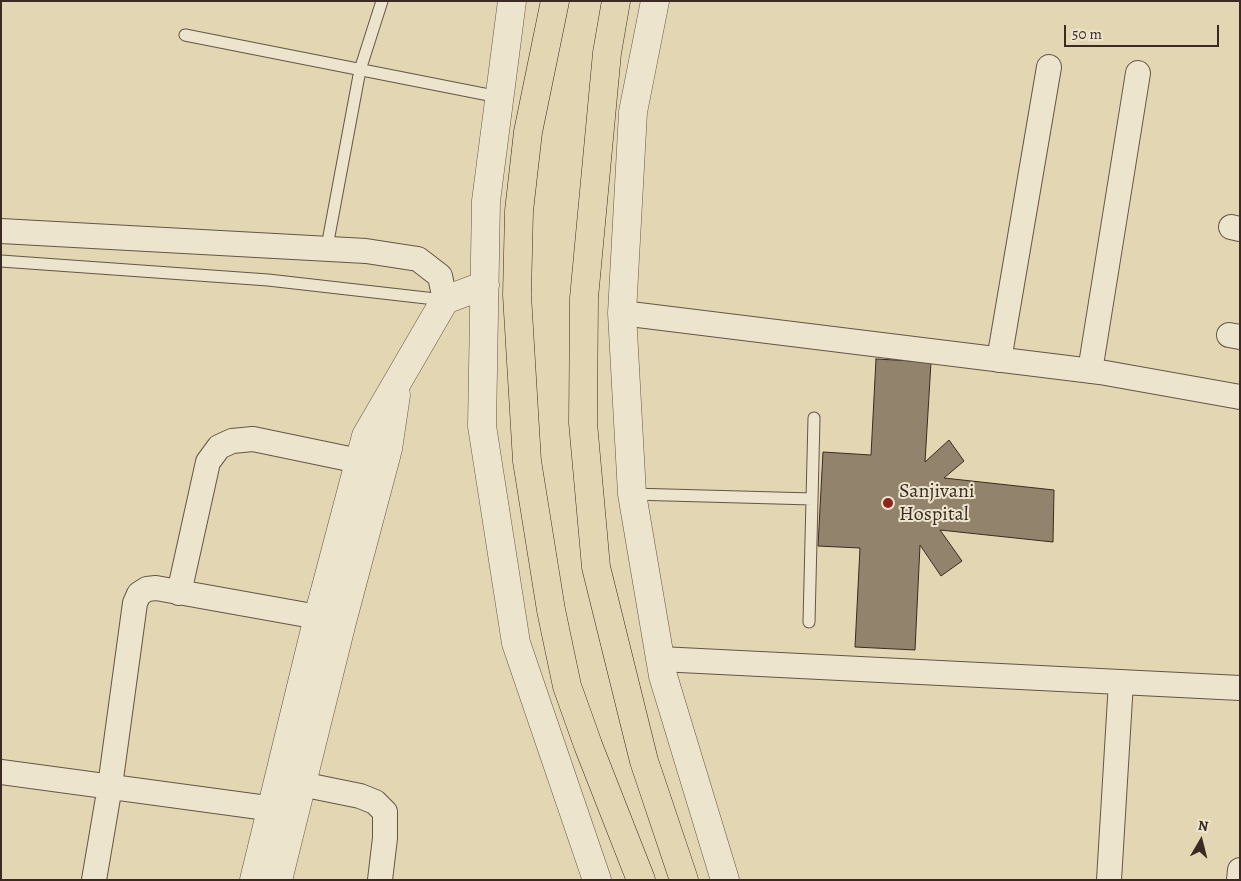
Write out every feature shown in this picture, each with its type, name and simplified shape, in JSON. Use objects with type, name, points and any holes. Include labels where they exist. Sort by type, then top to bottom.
[{"type":"highway","points":[[555,1],[528,132],[519,212],[517,295],[526,461],[551,610],[567,686],[588,746],[641,880]]},
{"type":"highway","points":[[616,1],[607,53],[584,298],[583,423],[596,567],[644,761],[684,880]]},
{"type":"street","points":[[512,1],[486,201],[482,426],[516,643],[597,880]]},
{"type":"street","points":[[656,1],[633,112],[622,313],[632,494],[663,676],[724,880]]},
{"type":"street","points":[[999,360],[1049,67]]},
{"type":"street","points":[[1090,371],[1138,73]]},
{"type":"street","points":[[1,231],[366,251],[418,259],[440,276],[446,300]]},
{"type":"street","points":[[278,880],[283,810],[318,617],[366,436],[446,300],[485,285]]},
{"type":"street","points":[[622,313],[1090,371],[1240,396]]},
{"type":"street","points":[[254,880],[283,810],[301,784],[388,449],[398,381]]},
{"type":"street","points":[[179,592],[208,462],[219,447],[232,441],[253,439],[359,461]]},
{"type":"street","points":[[94,880],[110,786],[135,603],[139,594],[147,589],[156,588],[318,617]]},
{"type":"street","points":[[660,659],[1240,688]]},
{"type":"street","points":[[1109,880],[1120,682]]},
{"type":"street","points":[[1,772],[283,810]]},
{"type":"street","points":[[301,784],[360,796],[375,802],[385,812],[380,880]]},
{"type":"street","points":[[1239,880],[1240,870]]},
{"type":"lane","points":[[329,236],[360,70],[382,1]]},
{"type":"lane","points":[[185,35],[500,97]]},
{"type":"lane","points":[[1,260],[268,280],[446,300]]},
{"type":"lane","points":[[809,622],[814,418]]},
{"type":"lane","points":[[632,494],[812,499]]},
{"type":"building","points":[[876,359],[931,362],[925,462],[949,440],[964,461],[944,478],[1054,490],[1053,542],[940,530],[962,561],[941,576],[920,545],[915,650],[855,647],[860,548],[818,546],[823,452],[871,455]]},
{"type":"place","name":"Sanjivani Hospital","points":[[888,503]]}]
